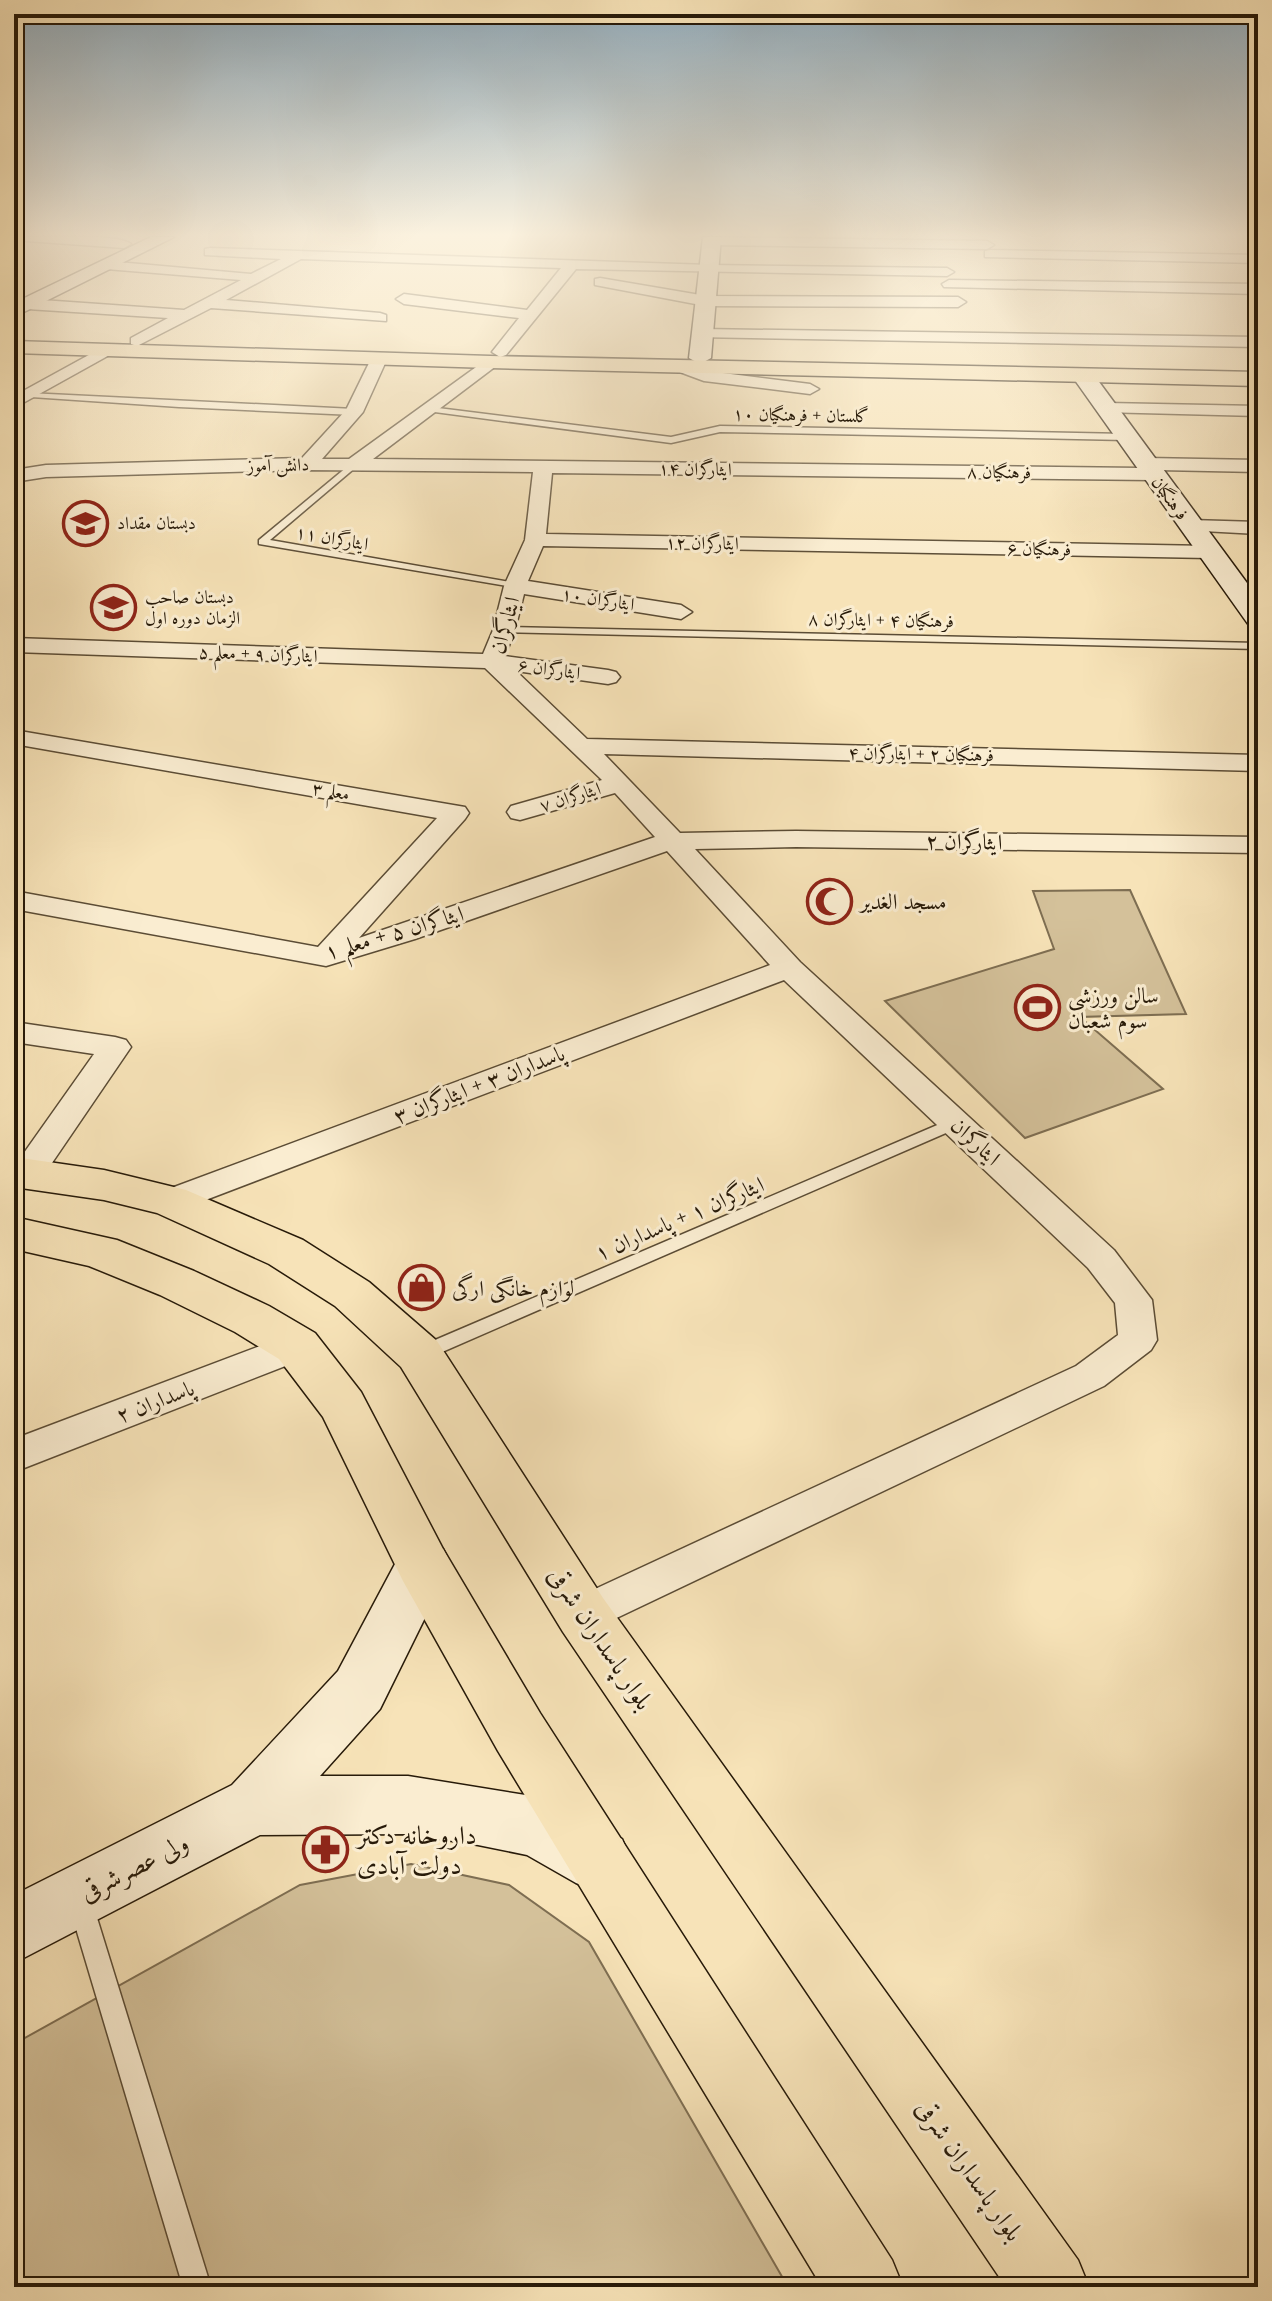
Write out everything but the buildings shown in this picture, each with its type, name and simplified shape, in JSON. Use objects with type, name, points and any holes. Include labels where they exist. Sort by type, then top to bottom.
[{"type":"main road","points":[[178,344],[379,359],[495,357]]},
{"type":"main road","points":[[14,347],[247,350],[1258,379]]},
{"type":"main road","points":[[692,362],[1258,370]]},
{"type":"main road","name":"بلوار پاسداران شرقی","points":[[21,1173],[104,1185],[170,1201],[286,1252],[352,1294],[419,1354],[583,1615],[1051,2287]]},
{"type":"main road","points":[[14,1233],[100,1252],[227,1307],[297,1346],[343,1406],[423,1565],[519,1732],[865,2287]]},
{"type":"street","points":[[353,465],[430,409],[495,357],[506,344]]},
{"type":"street","points":[[698,344],[692,362],[704,376],[810,389]]},
{"type":"street","points":[[14,403],[107,350]]},
{"type":"street","points":[[307,464],[354,412],[379,359]]},
{"type":"street","name":"فرهنگیان","points":[[1083,376],[1209,552],[1254,608]]},
{"type":"street","points":[[1107,408],[1258,411]]},
{"type":"street","points":[[31,452],[46,459],[46,471]]},
{"type":"street","name":"دانش آموز","points":[[14,476],[46,471],[307,464],[353,465],[533,484]]},
{"type":"street","name":"فرهنگیان ۸","points":[[847,470],[1258,466]]},
{"type":"street","name":"ایثارگران ۱۴","points":[[533,484],[847,470]]},
{"type":"street","points":[[460,483],[487,486]]},
{"type":"street","name":"ایثارگران","points":[[533,484],[535,540],[515,586],[504,630],[491,661],[585,746],[789,968],[1101,1259],[1133,1300],[1138,1340],[1090,1376],[583,1615]]},
{"type":"street","points":[[1191,526],[1258,528]]},
{"type":"street","name":"ایثارگران ۱۲","points":[[535,540],[869,546]]},
{"type":"street","name":"فرهنگیان ۶","points":[[869,546],[1209,552]]},
{"type":"street","name":"ایثارگران ۱۰","points":[[515,586],[681,612]]},
{"type":"street","name":"ایثارگران ۹ + معلم ۵","points":[[18,649],[491,661]]},
{"type":"street","name":"ایثارگران ۶","points":[[491,661],[608,677]]},
{"type":"street","name":"معلم ۳","points":[[14,737],[456,813],[326,957]]},
{"type":"street","name":"فرهنگیان ۲ + ایثارگران ۴","points":[[585,746],[1258,763]]},
{"type":"street","name":"ایثارگران ۷","points":[[520,812],[620,783]]},
{"type":"street","name":"ایثارگران ۲","points":[[671,841],[796,839],[1258,845]]},
{"type":"street","name":"ایثاگران ۵ + معلم ۱","points":[[14,900],[326,957],[405,933],[671,841]]},
{"type":"street","name":"پاسداران ۳ + ایثارگران ۳","points":[[170,1201],[789,968]]},
{"type":"street","points":[[14,1032],[115,1047],[21,1173]]},
{"type":"street","name":"پاسداران ۲","points":[[14,1456],[297,1346]]},
{"type":"street","points":[[254,1806],[359,1690],[423,1565]]},
{"type":"street","points":[[254,1806],[408,1805],[478,1815],[538,1827],[599,1861]]},
{"type":"street","name":"ولی عصرشرقی","points":[[14,1930],[254,1806]]},
{"type":"lane","points":[[31,395],[354,412]]},
{"type":"lane","name":"گلستان + فرهنگیان ۱۰","points":[[430,409],[671,440],[720,429],[1126,437]]},
{"type":"lane","name":"ایثارگران ۱۱","points":[[353,465],[262,542],[515,586]]},
{"type":"lane","name":"فرهنگیان ۴ + ایثارگران ۸","points":[[504,630],[1258,646]]},
{"type":"lane","name":"ایثارگران ۱ + پاسداران ۱","points":[[419,1354],[956,1122]]},
{"type":"lane","points":[[78,1896],[197,2287]]},
{"type":"shaded area","name":"سالن ورزشی سوم شعبان","points":[[1130,890],[1186,1014],[1080,1017],[1163,1089],[1025,1138],[885,1001],[1054,949],[1033,891]]},
{"type":"shaded area","points":[[411,1864],[509,1885],[589,1942],[788,2287],[14,2287],[14,2044],[300,1885]]},
{"type":"place","name":"دبستان مقداد","points":[[86,523]]},
{"type":"place","name":"دبستان صاحب الزمان دوره اول","points":[[114,607]]},
{"type":"place","name":"مسجد الغدیر","points":[[829,901]]},
{"type":"place","name":"سالن ورزشی سوم شعبان","points":[[1037,1008]]},
{"type":"place","name":"لوازم خانگی ارگی","points":[[421,1288]]},
{"type":"place","name":"داروخانه دکتر دولت آبادی","points":[[326,1850]]}]
